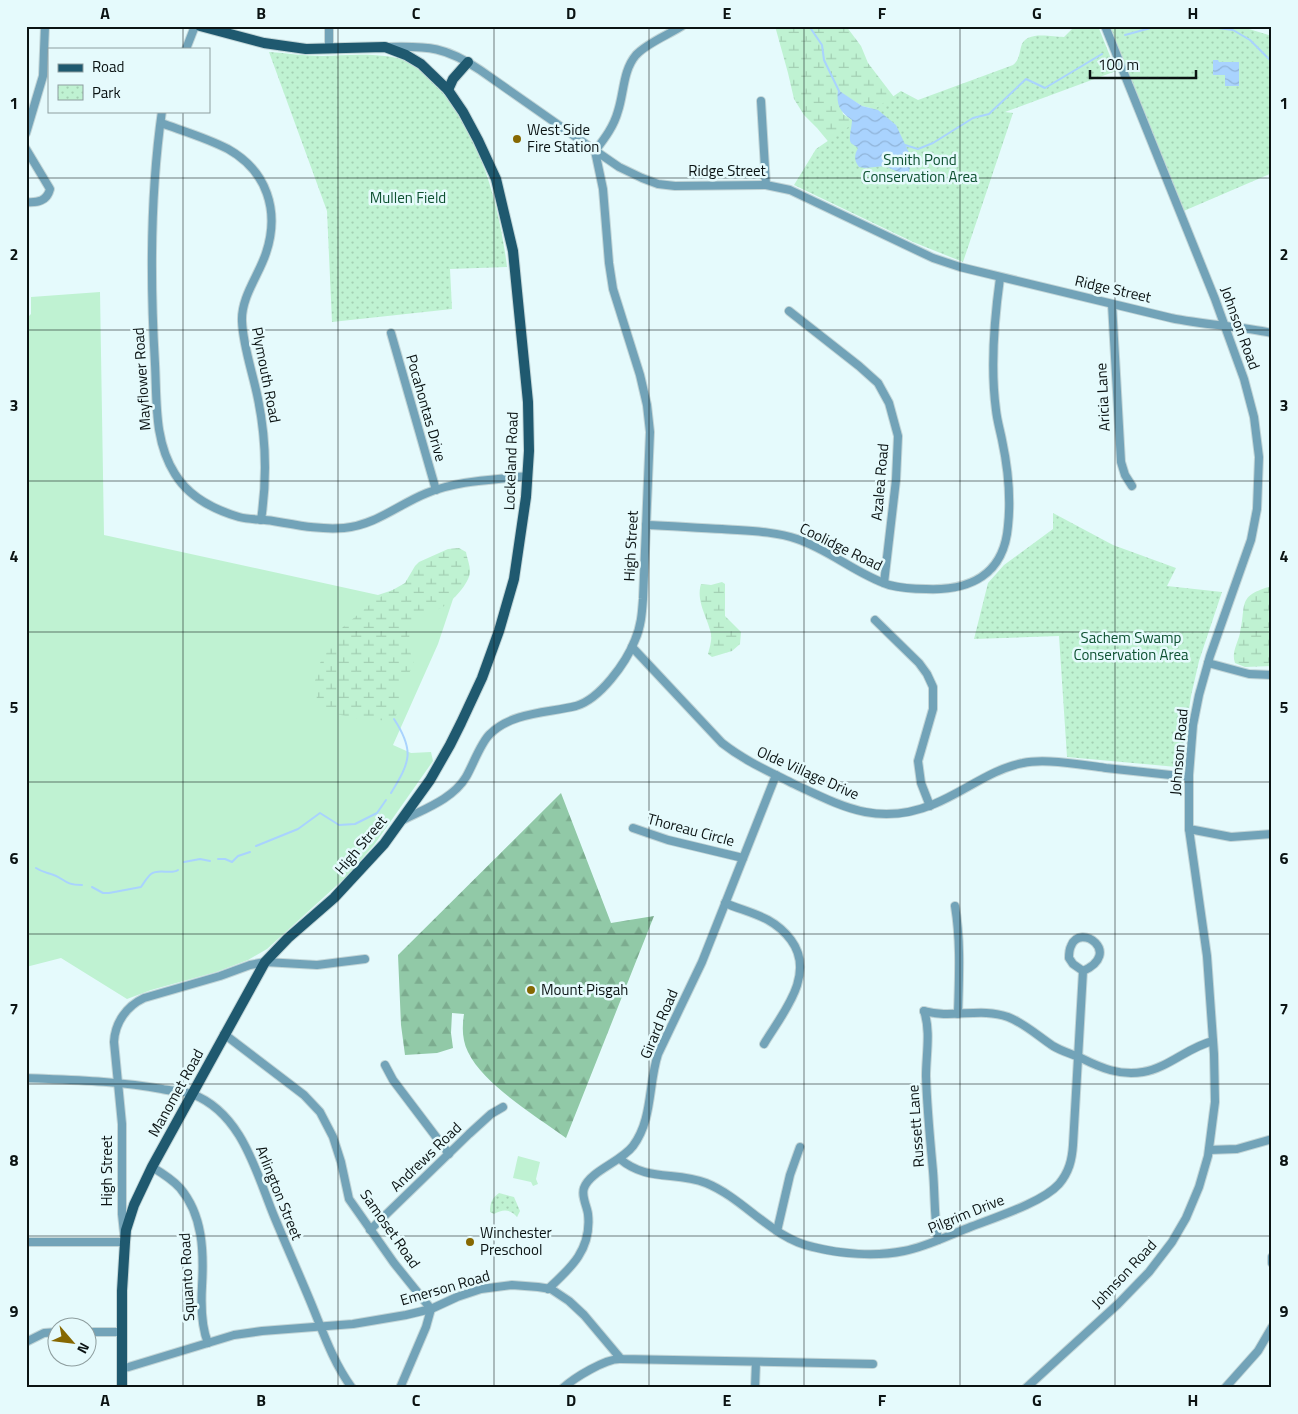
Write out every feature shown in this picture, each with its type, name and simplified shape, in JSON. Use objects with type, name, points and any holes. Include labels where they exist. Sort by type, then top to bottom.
[{"type":"main road","name":"Ridge Street","points":[[200,26],[264,44],[306,49],[384,47]]},
{"type":"main road","name":"Lockeland Road","points":[[384,47],[406,55],[421,64],[448,90],[463,112],[496,179],[512,250],[528,402],[526,498],[514,579],[482,678],[450,745],[430,780],[401,821]]},
{"type":"main road","points":[[448,90],[453,79],[468,62]]},
{"type":"main road","name":"High Street","points":[[265,962],[288,938],[334,898],[363,868],[401,821]]},
{"type":"main road","name":"Manomet Road","points":[[125,1242],[126,1230],[134,1205],[152,1167],[265,962]]},
{"type":"main road","name":"High Street","points":[[122,1388],[125,1242]]},
{"type":"street","points":[[26,133],[43,76],[45,26]]},
{"type":"street","points":[[186,48],[195,26]]},
{"type":"street","points":[[329,26],[329,49]]},
{"type":"street","points":[[595,151],[608,133],[618,112],[631,64],[640,51],[682,26]]},
{"type":"street","name":"Johnson Road","points":[[1026,1388],[1111,1310],[1149,1272],[1172,1242],[1186,1218],[1199,1188],[1209,1150],[1215,1102],[1213,1041],[1207,956],[1189,829],[1189,777],[1193,725],[1199,695],[1250,540],[1257,509],[1259,457],[1254,418],[1244,379],[1104,26]]},
{"type":"street","name":"Ridge Street","points":[[384,47],[419,46],[438,49],[468,62],[595,151],[619,166],[658,184],[689,186],[726,184],[766,185],[790,190],[932,258],[966,269],[1195,323],[1244,327],[1272,333]]},
{"type":"street","points":[[761,101],[766,185]]},
{"type":"street","name":"Mayflower Road","points":[[162,112],[156,164],[152,294],[152,328],[158,429],[162,446],[175,476],[188,490],[205,503],[241,517],[323,529],[355,527],[386,515],[426,493],[450,485],[527,476]]},
{"type":"street","name":"Plymouth Road","points":[[161,123],[228,149],[243,159],[257,173],[267,193],[272,210],[272,231],[266,254],[245,301],[242,320],[259,400],[265,451],[265,497],[262,520]]},
{"type":"street","points":[[26,149],[50,189],[48,197],[42,201],[26,202]]},
{"type":"street","name":"High Street","points":[[401,821],[438,802],[455,790],[465,779],[489,734],[505,723],[527,716],[578,705],[596,695],[610,681],[632,646],[641,620],[650,432],[640,375],[613,290],[603,189],[595,151]]},
{"type":"street","name":"Coolidge Road","points":[[646,525],[752,531],[797,539],[817,547],[864,575],[912,589],[936,590],[959,588],[974,582],[994,566],[1001,556],[1006,543],[1008,527],[1009,491],[1006,458],[996,412],[993,360],[996,306],[1000,278]]},
{"type":"street","name":"Aricia Lane","points":[[1112,304],[1121,462],[1125,475],[1132,486]]},
{"type":"street","name":"Azalea Road","points":[[788,311],[878,383],[889,403],[898,436],[896,480],[884,582]]},
{"type":"street","name":"Pocahontas Drive","points":[[391,333],[436,490]]},
{"type":"street","points":[[876,620],[919,663],[933,687],[933,709],[918,761],[921,783],[930,806]]},
{"type":"street","name":"Olde Village Drive","points":[[632,646],[722,743],[752,764],[831,802],[855,811],[897,814],[930,806],[1003,769],[1025,762],[1076,764],[1189,777]]},
{"type":"street","points":[[1208,663],[1249,674],[1272,675]]},
{"type":"street","name":"Girard Road","points":[[548,1289],[579,1257],[584,1246],[588,1231],[588,1219],[583,1190],[587,1183],[594,1175],[620,1159],[633,1146],[642,1129],[648,1111],[654,1065],[658,1054],[702,962],[776,775]]},
{"type":"street","name":"Thoreau Circle","points":[[633,828],[668,840],[742,858]]},
{"type":"street","points":[[1189,829],[1231,837],[1272,834]]},
{"type":"street","points":[[725,904],[775,924],[793,943],[798,954],[800,966],[797,986],[764,1044]]},
{"type":"street","points":[[955,906],[960,948],[958,1014],[986,1013],[1008,1017],[1027,1027],[1053,1046],[1092,1065],[1124,1074],[1144,1072],[1213,1041]]},
{"type":"street","points":[[1083,937],[1091,938],[1094,941],[1100,954],[1092,967],[1083,971],[1073,964],[1069,958],[1070,947],[1074,941],[1083,937]]},
{"type":"street","points":[[265,962],[316,965],[365,959]]},
{"type":"street","name":"High Street","points":[[125,1242],[122,1214],[122,1124],[115,1034],[126,1010],[144,998],[265,962]]},
{"type":"street","name":"Pilgrim Drive","points":[[620,1159],[632,1168],[644,1173],[699,1180],[711,1185],[790,1239],[812,1247],[839,1252],[871,1254],[903,1251],[938,1240],[1036,1200],[1050,1192],[1068,1172],[1071,1161],[1079,1057],[1083,971]]},
{"type":"street","name":"Russett Lane","points":[[938,1240],[934,1213],[933,1171],[928,1128],[926,1076],[927,1022],[924,1011],[934,1014],[958,1014]]},
{"type":"street","name":"Samoset Road","points":[[224,1034],[304,1095],[320,1112],[333,1137],[349,1199],[370,1230],[431,1309]]},
{"type":"street","points":[[385,1065],[393,1080],[449,1154]]},
{"type":"street","name":"Arlington Street","points":[[26,1078],[139,1085],[192,1094],[224,1116],[241,1139],[254,1163],[288,1252],[333,1357],[352,1388]]},
{"type":"street","name":"Andrews Road","points":[[370,1230],[491,1114],[503,1107]]},
{"type":"street","points":[[1209,1150],[1237,1149],[1272,1139]]},
{"type":"street","points":[[777,1231],[788,1181],[800,1147]]},
{"type":"street","name":"Squanto Road","points":[[152,1167],[166,1175],[180,1188],[192,1207],[202,1238],[202,1303],[205,1336],[208,1343]]},
{"type":"street","points":[[26,1242],[125,1242]]},
{"type":"street","points":[[1272,1257],[1272,1263]]},
{"type":"street","name":"Emerson Road","points":[[122,1369],[234,1335],[354,1324],[431,1309],[481,1289],[512,1285],[548,1289],[569,1301],[584,1315],[621,1359]]},
{"type":"street","points":[[400,1388],[426,1327],[431,1309]]},
{"type":"street","points":[[1225,1388],[1258,1351],[1272,1327]]},
{"type":"street","points":[[98,1332],[122,1332]]},
{"type":"street","points":[[26,1342],[48,1333]]},
{"type":"street","points":[[563,1388],[603,1364],[616,1359],[873,1364]]},
{"type":"street","points":[[755,1388],[756,1362]]},
{"type":"green space","points":[[775,26],[846,26],[861,46],[868,63],[897,101],[851,169],[804,115],[794,99]],"holes":[[[838,91],[862,106],[878,110],[852,128],[852,120],[843,114]]]},
{"type":"green space","name":"Smith Pond Conservation Area","points":[[1075,26],[1098,26],[1116,71],[1005,112],[1013,113],[963,262],[913,242],[794,185],[816,149],[901,91],[918,100],[1013,65],[1018,59],[1023,42],[1028,38],[1033,36],[1064,37]]},
{"type":"green space","points":[[1105,26],[1239,26],[1272,36],[1272,173],[1179,213]]},
{"type":"green space","name":"Mullen Field","points":[[269,52],[316,56],[387,56],[409,61],[418,67],[444,94],[459,115],[483,163],[498,216],[507,267],[450,269],[452,309],[332,322],[327,211]]},
{"type":"green space","points":[[100,292],[104,535],[378,595],[432,577],[458,584],[438,644],[393,745],[411,753],[431,752],[433,761],[374,845],[346,877],[267,949],[248,960],[216,972],[151,990],[127,999],[61,958],[26,967],[26,319],[31,314],[31,297]]},
{"type":"green space","name":"Sachem Swamp Conservation Area","points":[[1053,513],[1113,545],[1176,568],[1167,586],[1222,592],[1199,661],[1191,696],[1181,761],[1177,767],[1067,757],[1059,636],[974,639],[988,583],[1004,565],[1053,529]]},
{"type":"green space","points":[[459,548],[466,552],[470,569],[467,582],[448,603],[439,609],[421,616],[413,625],[410,631],[409,644],[414,662],[400,688],[399,708],[395,717],[391,721],[355,718],[331,713],[324,708],[317,700],[315,681],[320,663],[342,628],[375,600],[405,583],[419,562],[448,549]]},
{"type":"green space","points":[[722,582],[725,584],[725,616],[741,632],[740,644],[732,651],[712,657],[708,654],[711,633],[701,602],[700,590],[701,584],[711,585]]},
{"type":"green space","points":[[1272,586],[1272,666],[1245,667],[1235,663],[1234,651],[1240,633],[1245,602],[1253,593]]},
{"type":"green space","name":"Mount Pisgah","points":[[561,793],[611,923],[654,916],[566,1138],[498,1088],[476,1064],[468,1052],[465,1043],[463,1029],[464,1014],[452,1013],[451,1033],[453,1048],[437,1053],[405,1055],[401,1025],[398,955]]},
{"type":"green space","points":[[518,1156],[540,1162],[536,1179],[538,1184],[533,1186],[531,1182],[513,1178]]},
{"type":"green space","points":[[499,1193],[514,1197],[520,1211],[517,1217],[512,1212],[500,1211],[494,1214],[490,1212],[492,1201]]},
{"type":"water","points":[[1213,60],[1218,60],[1219,62],[1239,62],[1239,86],[1225,86],[1225,75],[1213,75]]},
{"type":"water","points":[[838,90],[862,106],[878,110],[896,125],[911,157],[909,172],[898,172],[885,166],[859,167],[855,158],[858,148],[850,141],[852,120],[840,108]]},
{"type":"waterway","points":[[809,26],[822,45],[824,60],[839,91]]},
{"type":"waterway","points":[[1125,35],[1158,26]]},
{"type":"waterway","points":[[1203,26],[1233,30],[1250,40],[1272,62]]},
{"type":"waterway","points":[[905,145],[918,149],[933,143],[973,118],[989,114],[1026,79],[1045,88],[1102,54]]},
{"type":"waterway","points":[[391,793],[402,773],[408,756],[405,740],[394,719]]},
{"type":"waterway","points":[[256,846],[298,829],[320,813],[339,825],[355,824],[377,813],[386,800]]},
{"type":"waterway","points":[[218,859],[232,862],[238,856],[250,852]]},
{"type":"waterway","points":[[184,862],[200,859],[210,861]]},
{"type":"waterway","points":[[36,868],[68,883],[82,885]]},
{"type":"waterway","points":[[92,887],[103,893],[141,887],[154,872],[178,870]]},
{"type":"place","name":"West Side Fire Station","points":[[517,139]]},
{"type":"place","name":"Mount Pisgah","points":[[531,990]]},
{"type":"place","name":"Winchester Preschool","points":[[470,1242]]}]
